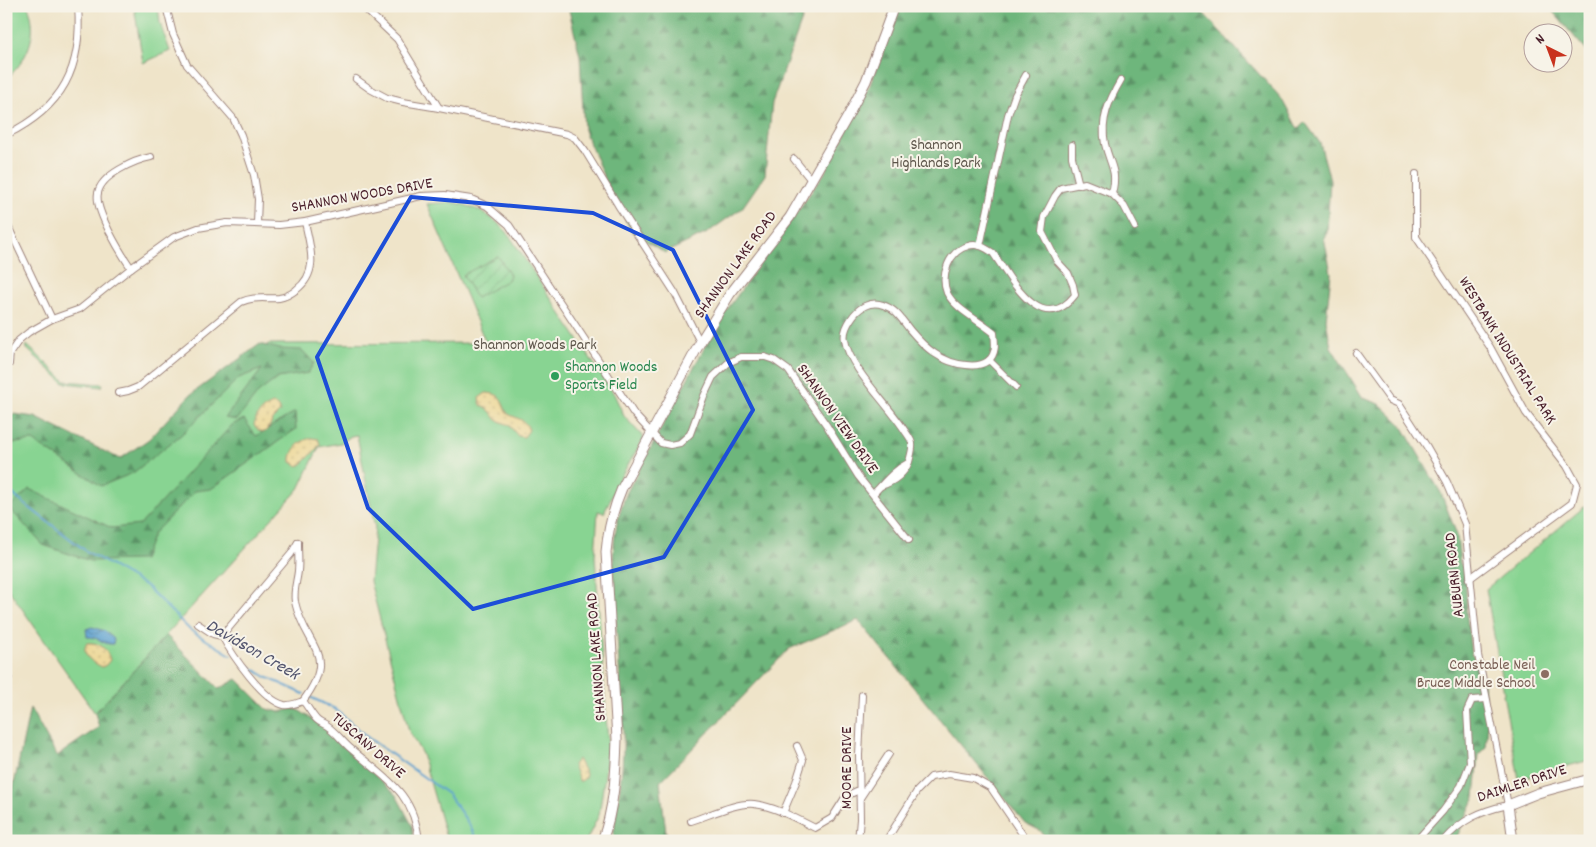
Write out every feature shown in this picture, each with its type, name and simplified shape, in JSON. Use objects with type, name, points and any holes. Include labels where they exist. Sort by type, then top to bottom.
[{"type":"main road","name":"SHANNON LAKE ROAD","points":[[602,841],[614,791],[617,739],[606,570],[608,535],[615,504],[700,342],[730,294],[790,217],[848,116],[866,81],[894,6]]},
{"type":"main road","name":"DAIMLER DRIVE","points":[[1508,805],[1538,793],[1590,779]]},
{"type":"main road","name":"AUBURN ROAD","points":[[1508,805],[1513,841]]},
{"type":"street","points":[[6,134],[28,123],[60,94],[78,48],[80,30],[78,6]]},
{"type":"street","points":[[166,6],[173,34],[187,65],[233,118],[241,135],[254,175],[258,198],[257,223]]},
{"type":"street","points":[[362,6],[397,39],[439,108]]},
{"type":"street","points":[[980,246],[1008,116],[1015,95],[1026,76]]},
{"type":"street","points":[[356,78],[370,89],[387,98],[568,134],[575,138],[675,292],[700,342]]},
{"type":"street","points":[[1112,194],[1115,171],[1105,144],[1104,127],[1106,109],[1121,80]]},
{"type":"street","points":[[1072,145],[1072,156],[1079,185]]},
{"type":"street","points":[[131,268],[117,246],[104,217],[98,203],[98,193],[102,184],[112,175],[136,160],[150,157]]},
{"type":"street","points":[[794,159],[811,180]]},
{"type":"street","name":"WESTBANK INDUSTRIAL PARK","points":[[1416,174],[1416,237],[1490,347],[1526,413],[1568,466],[1577,484],[1572,503],[1470,579]]},
{"type":"street","points":[[873,494],[881,486],[890,483],[905,470],[912,443],[850,355],[844,339],[846,326],[854,314],[863,306],[870,304],[881,304],[891,308],[923,344],[938,357],[973,366],[989,360],[993,354],[996,344],[994,333],[954,302],[947,292],[944,279],[950,260],[968,246],[980,246],[993,253],[1028,302],[1040,309],[1057,310],[1067,305],[1075,295],[1068,273],[1057,261],[1042,232],[1044,217],[1054,196],[1061,188],[1085,183],[1112,194],[1124,206],[1135,227]]},
{"type":"street","name":"SHANNON WOODS DRIVE","points":[[9,364],[10,352],[19,340],[29,332],[52,319],[80,309],[131,268],[174,237],[198,228],[227,223],[279,225],[305,222],[421,196],[457,196],[487,206],[509,225],[634,414],[652,433]]},
{"type":"street","points":[[6,222],[52,319]]},
{"type":"street","points":[[118,393],[138,387],[241,302],[250,298],[287,296],[302,285],[309,276],[311,266],[305,222]]},
{"type":"street","name":"AUBURN ROAD","points":[[1356,353],[1390,400],[1399,404],[1427,448],[1447,482],[1464,524],[1478,656],[1508,805]]},
{"type":"street","name":"SHANNON VIEW DRIVE","points":[[652,433],[660,443],[670,445],[680,443],[690,434],[712,377],[728,363],[741,357],[765,357],[774,360],[788,370],[827,426],[858,476],[910,540]]},
{"type":"street","points":[[989,360],[1016,388]]},
{"type":"street","points":[[198,624],[213,634],[222,636],[243,670],[268,695],[283,705],[303,701],[317,681],[321,665],[317,652],[301,621],[294,600],[298,572],[298,542],[291,554],[222,636]]},
{"type":"street","points":[[6,670],[9,676],[6,688]]},
{"type":"street","name":"MOORE DRIVE","points":[[858,841],[860,798],[858,755],[862,695]]},
{"type":"street","points":[[1416,841],[1443,811],[1461,786],[1470,763],[1467,712],[1472,700],[1486,699]]},
{"type":"street","name":"TUSCANY DRIVE","points":[[303,701],[318,721],[328,726],[350,748],[380,772],[401,794],[411,808],[417,824],[419,841]]},
{"type":"street","points":[[782,813],[796,782],[803,760],[797,746]]},
{"type":"street","points":[[860,798],[889,754]]},
{"type":"street","points":[[886,841],[917,791],[931,777],[949,774],[973,778],[991,788],[1027,841]]},
{"type":"street","points":[[691,821],[739,806],[754,804],[782,813],[815,828],[832,818],[846,796],[859,790]]},
{"type":"street","name":"DAIMLER DRIVE","points":[[1443,841],[1464,822],[1483,811],[1508,805]]},
{"type":"highlighted area","points":[[411,197],[593,213],[673,250],[753,410],[664,557],[473,609],[368,508],[317,357]]},
{"type":"green space","points":[[6,6],[28,6],[31,16],[32,36],[26,55],[14,72],[6,79]]},
{"type":"green space","points":[[134,6],[158,6],[160,23],[170,51],[143,63]]},
{"type":"green space","points":[[568,6],[807,6],[772,103],[765,175],[742,208],[707,233],[665,253],[632,232],[611,194],[584,130],[580,56]]},
{"type":"green space","name":"Shannon Highlands Park","points":[[900,6],[1197,6],[1281,98],[1298,129],[1305,122],[1320,143],[1330,180],[1327,233],[1324,237],[1331,273],[1326,320],[1331,347],[1363,398],[1380,404],[1401,424],[1441,493],[1457,535],[1460,563],[1465,569],[1466,609],[1471,654],[1479,662],[1488,723],[1486,747],[1479,754],[1475,797],[1455,841],[1047,841],[1041,831],[1025,823],[858,620],[789,649],[660,782],[667,841],[617,841],[613,837],[623,755],[613,571],[614,540],[621,509],[627,492],[724,314],[824,174],[870,85]]},
{"type":"green space","points":[[1548,6],[1590,6],[1590,55],[1574,36],[1574,22],[1562,22]]},
{"type":"green space","name":"Shannon Woods Park","points":[[451,202],[481,212],[494,220],[507,232],[614,394],[624,416],[644,438],[620,478],[604,513],[598,511],[595,556],[608,743],[599,815],[586,841],[447,841],[422,754],[409,731],[370,581],[375,528],[357,435],[351,436],[341,443],[319,447],[299,489],[95,713],[6,586],[6,423],[105,478],[170,440],[268,344],[486,343],[427,204]]},
{"type":"green space","points":[[498,256],[510,275],[508,280],[476,298],[463,275]]},
{"type":"green space","points":[[260,344],[280,349],[302,350],[314,363],[308,373],[278,378],[259,392],[237,420],[225,418],[262,369],[239,378],[182,434],[133,473],[101,486],[33,441],[6,444],[6,413],[35,417],[120,459],[149,439],[190,395]]},
{"type":"green space","points":[[27,345],[65,381],[103,384],[102,387],[64,383],[26,348]]},
{"type":"green space","points":[[295,412],[296,429],[211,489],[195,491],[153,534],[143,560],[90,561],[43,545],[9,508],[29,489],[112,528],[140,525],[232,425],[244,419],[256,436]]},
{"type":"green space","name":"Constable Neil Bruce Middle School","points":[[1590,502],[1590,652],[1587,656],[1590,663],[1590,760],[1519,779],[1486,589]]},
{"type":"green space","points":[[166,635],[219,689],[237,679],[267,709],[280,712],[295,708],[323,726],[396,795],[412,825],[414,841],[6,841],[6,803],[13,789],[30,708],[57,756],[99,727],[95,713]]},
{"type":"sand","points":[[486,393],[499,397],[508,414],[525,424],[529,430],[524,437],[518,436],[509,425],[497,420],[490,411],[481,405],[479,398]]},
{"type":"sand","points":[[273,404],[279,407],[280,412],[272,420],[265,432],[260,431],[254,425],[257,417],[263,409]]},
{"type":"sand","points":[[318,439],[320,444],[313,453],[299,466],[291,462],[292,454],[296,447],[304,440]]},
{"type":"sand","points":[[87,643],[99,645],[105,649],[110,660],[106,665],[102,667],[88,658],[85,651]]},
{"type":"sand","points":[[578,759],[586,774],[585,778],[580,782],[573,765]]},
{"type":"water","points":[[92,627],[105,631],[114,639],[113,644],[87,637],[86,629]]},
{"type":"waterway","name":"Davidson Creek","points":[[6,487],[18,499],[86,551],[146,586],[190,630],[231,655]]},
{"type":"waterway","name":"Davidson Creek","points":[[242,662],[266,677],[304,694]]},
{"type":"waterway","name":"Davidson Creek","points":[[308,696],[335,709],[367,737],[448,794],[469,824],[477,841]]},
{"type":"place","name":"Shannon Woods Sports Field","points":[[555,376]]},
{"type":"place","name":"Constable Neil Bruce Middle School","points":[[1545,674]]}]
